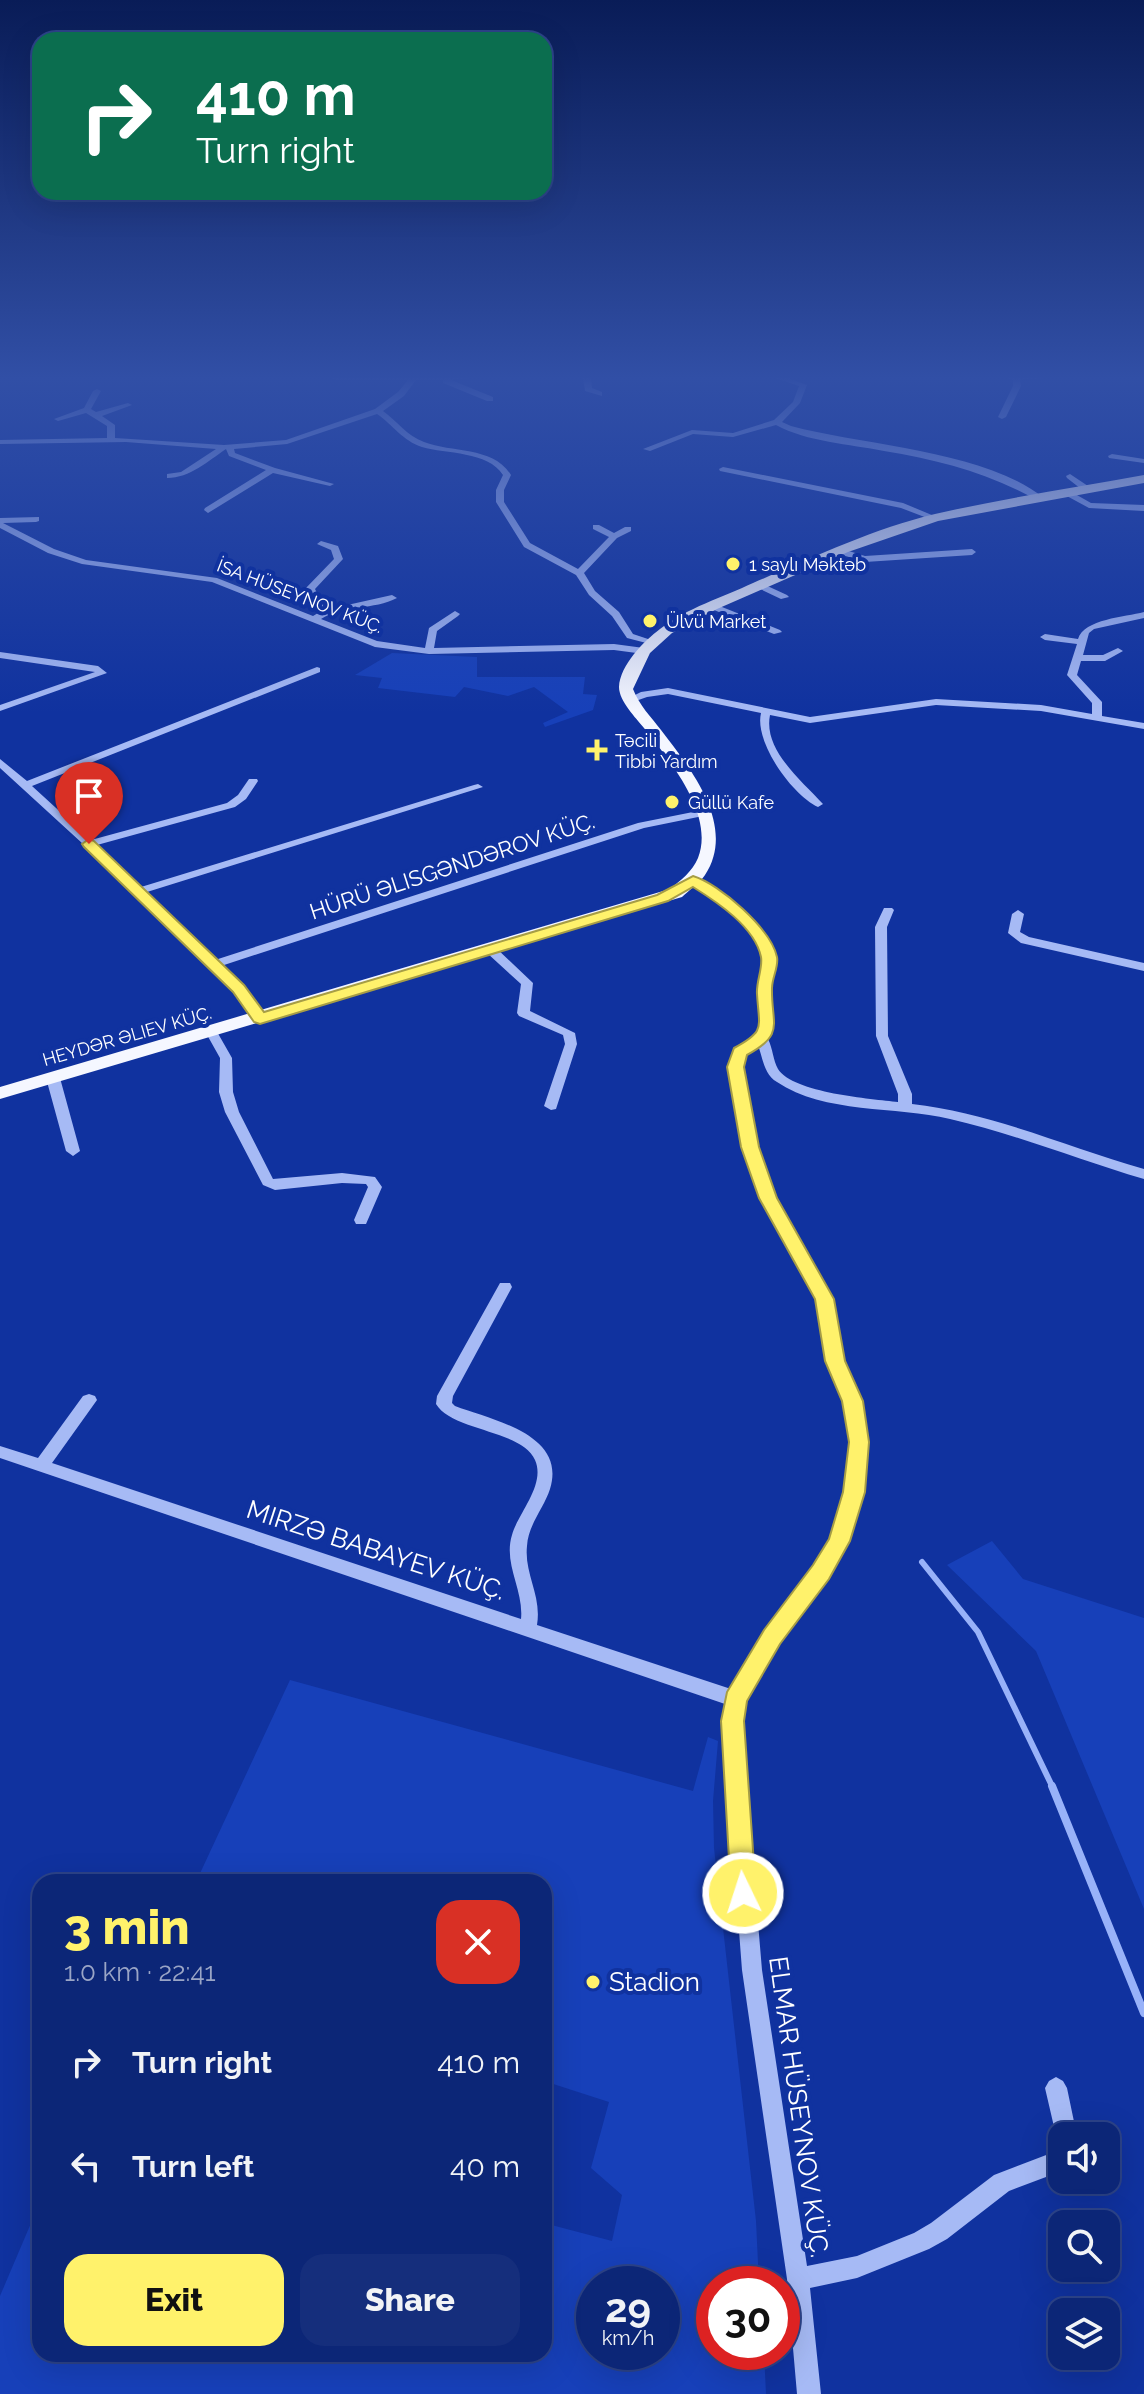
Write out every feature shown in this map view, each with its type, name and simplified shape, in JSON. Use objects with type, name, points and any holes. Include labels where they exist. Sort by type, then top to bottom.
[{"type":"main road","points":[[693,881],[705,865],[709,853],[703,813],[680,766],[630,700],[626,684],[648,647],[674,625],[839,551],[935,518],[1088,490]]},
{"type":"main road","name":"HEYDƏR ƏLIEV KÜÇ.","points":[[0,1093],[663,898],[693,881]]},
{"type":"street","points":[[208,510],[240,490]]},
{"type":"street","points":[[500,490],[500,502],[527,545],[579,573],[592,593],[616,614],[630,636],[648,647]]},
{"type":"street","points":[[824,490],[903,506],[935,518]]},
{"type":"street","points":[[1026,490],[1040,498]]},
{"type":"street","points":[[1068,493],[1089,505],[1144,508]]},
{"type":"street","points":[[0,523],[36,519]]},
{"type":"street","name":"İSA HÜSEYNOV KÜÇ.","points":[[0,523],[72,558],[204,576],[319,616],[362,641],[429,651],[648,647]]},
{"type":"street","points":[[596,527],[614,536]]},
{"type":"street","points":[[579,573],[614,536],[628,529]]},
{"type":"street","points":[[321,544],[335,548],[339,559],[310,589],[319,616],[345,604],[392,598]]},
{"type":"street","points":[[839,551],[865,559],[972,552]]},
{"type":"street","points":[[759,585],[784,597]]},
{"type":"street","points":[[712,606],[777,632]]},
{"type":"street","points":[[429,651],[432,630],[455,614]]},
{"type":"street","points":[[1097,716],[1097,702],[1072,675],[1081,642],[1091,627],[1144,615]]},
{"type":"street","points":[[1045,637],[1081,642]]},
{"type":"street","points":[[1077,658],[1105,658],[1118,651]]},
{"type":"street","points":[[0,655],[98,669],[102,673],[0,708]]},
{"type":"street","points":[[25,785],[317,670]]},
{"type":"street","points":[[630,700],[668,691],[794,718],[828,719],[936,702],[1005,704],[1097,716],[1144,726]]},
{"type":"street","points":[[766,712],[763,721],[771,747],[795,782],[818,804]]},
{"type":"street","points":[[0,762],[214,964],[260,1019]]},
{"type":"street","points":[[89,844],[231,805],[242,797],[253,781]]},
{"type":"street","points":[[140,891],[478,787]]},
{"type":"street","name":"HÜRÜ ƏLISGƏNDƏROV KÜÇ.","points":[[214,964],[642,825],[703,813]]},
{"type":"street","points":[[693,881],[725,901],[759,936],[766,948],[770,958],[764,986],[768,1028],[762,1040],[766,1061],[771,1071],[782,1080],[834,1100],[905,1106],[998,1126],[1144,1174]]},
{"type":"street","points":[[888,910],[881,927],[882,1036],[905,1094],[905,1106]]},
{"type":"street","points":[[1018,914],[1014,926],[1018,937],[1144,967]]},
{"type":"street","points":[[491,950],[527,983],[523,1013],[569,1033],[571,1044],[551,1106]]},
{"type":"street","points":[[212,1033],[226,1058],[226,1092],[232,1112],[268,1182],[275,1185],[342,1178],[370,1180],[375,1187],[361,1220]]},
{"type":"street","name":"ELMAR HÜSEYNOV KÜÇ.","points":[[762,1040],[747,1046],[736,1057],[750,1147],[768,1198],[824,1299],[835,1361],[853,1401],[859,1442],[854,1492],[839,1541],[821,1572],[772,1637],[735,1699],[732,1721],[748,1939],[796,2266]]},
{"type":"street","points":[[53,1078],[73,1151]]},
{"type":"street","points":[[505,1287],[445,1396],[444,1404],[449,1410],[522,1440],[544,1459],[540,1492],[521,1531],[517,1547],[533,1608],[528,1628]]},
{"type":"street","points":[[41,1466],[89,1400]]},
{"type":"street","name":"MIRZƏ BABAYEV KÜÇ.","points":[[0,1452],[735,1699]]},
{"type":"street","points":[[1056,2088],[1063,2122]]},
{"type":"street","points":[[800,2279],[857,2267],[921,2241],[1002,2183],[1048,2165]]},
{"type":"street","name":"ELMAR HÜSEYNOV KÜÇ.","points":[[800,2300],[809,2394]]},
{"type":"shaded area","points":[[392,653],[477,657],[477,677],[585,677],[583,694],[597,695],[593,710],[545,727],[543,723],[568,712],[534,687],[508,696],[464,687],[455,697],[378,688],[382,678],[355,675]]},
{"type":"shaded area","points":[[992,1541],[1023,1579],[1144,1618],[1144,1909],[1036,1651],[947,1565]]},
{"type":"shaded area","points":[[290,1680],[693,1791],[708,1737],[718,1741],[713,1801],[714,1848],[756,2221],[758,2266],[696,2266],[696,2370],[765,2370],[766,2394],[0,2394],[0,2296],[32,2221],[32,2362],[552,2362],[552,2225],[612,2241],[622,2195],[591,2168],[609,2102],[552,2084],[552,1874],[200,1874]]},
{"type":"waterway","points":[[922,1562],[978,1632],[1053,1788]]},
{"type":"waterway","points":[[1052,1786],[1144,2013]]},
{"type":"place","name":"1 saylı Məktəb","points":[[733,564]]},
{"type":"place","name":"Ülvü Market","points":[[650,621]]},
{"type":"place","name":"Təcili Tibbi Yardım","points":[[597,750]]},
{"type":"place","name":"Güllü Kafe","points":[[672,802]]},
{"type":"place","name":"Stadion","points":[[593,1982]]},
{"type":"route","points":[[89,844],[238,989],[260,1019],[663,898],[693,881],[725,901],[759,936],[770,958],[764,986],[768,1028],[762,1040],[747,1046],[736,1057],[750,1147],[768,1198],[824,1299],[829,1313],[835,1361],[853,1401],[859,1442],[854,1492],[839,1541],[821,1572],[772,1637],[735,1699],[732,1721],[743,1893]]}]
